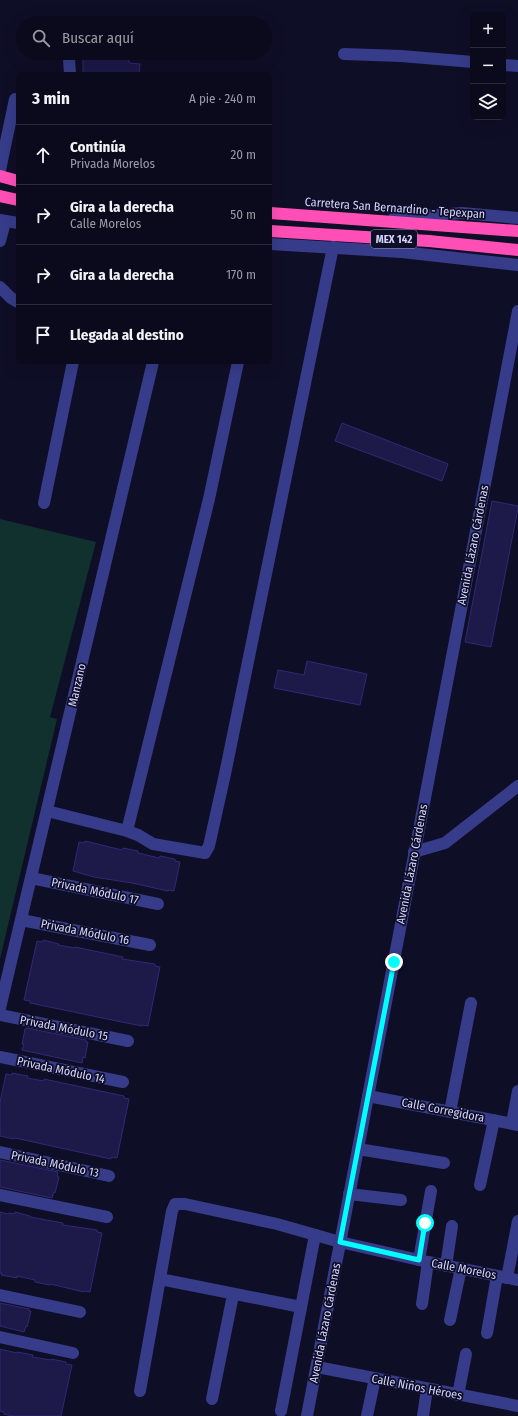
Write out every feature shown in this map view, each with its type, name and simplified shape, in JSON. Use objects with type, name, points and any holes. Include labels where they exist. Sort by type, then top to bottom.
[{"type":"highway","points":[[0,176],[16,180]]},
{"type":"highway","points":[[0,196],[16,200]]},
{"type":"highway","name":"Carretera San Bernardino - Tepexpan","points":[[272,213],[364,220],[517,221]]},
{"type":"highway","name":"MEX 142","points":[[272,231],[518,250]]},
{"type":"street","points":[[344,54],[401,56],[470,62]]},
{"type":"street","points":[[69,60],[70,72]]},
{"type":"street","points":[[506,65],[518,66]]},
{"type":"street","points":[[0,170],[15,99]]},
{"type":"street","points":[[0,241],[2,221],[16,224]]},
{"type":"street","points":[[272,244],[402,252],[518,265]]},
{"type":"street","points":[[47,811],[127,831],[138,835],[153,844],[199,853],[205,853],[209,846],[333,247]]},
{"type":"street","points":[[0,287],[16,301]]},
{"type":"street","name":"Avenida Lázaro Cárdenas","points":[[307,1416],[518,311]]},
{"type":"street","points":[[44,503],[73,364]]},
{"type":"street","name":"Manzano","points":[[0,1008],[153,364]]},
{"type":"street","points":[[127,831],[209,499],[238,364]]},
{"type":"street","points":[[414,852],[445,843],[518,786]]},
{"type":"street","name":"Privada Módulo 17","points":[[31,878],[158,904]]},
{"type":"street","name":"Privada Módulo 16","points":[[21,920],[150,945]]},
{"type":"street","points":[[450,1112],[471,1003]]},
{"type":"street","name":"Privada Módulo 15","points":[[0,1015],[128,1040]]},
{"type":"street","name":"Privada Módulo 14","points":[[0,1057],[123,1082]]},
{"type":"street","points":[[515,1124],[518,1091]]},
{"type":"street","name":"Calle Corregidora","points":[[368,1096],[515,1124]]},
{"type":"street","points":[[480,1185],[494,1120]]},
{"type":"street","points":[[358,1150],[444,1163]]},
{"type":"street","name":"Privada Módulo 13","points":[[0,1152],[109,1176]]},
{"type":"street","points":[[422,1304],[430,1191]]},
{"type":"street","points":[[349,1194],[401,1200]]},
{"type":"street","points":[[0,1195],[108,1216]]},
{"type":"street","name":"Calle Morelos","points":[[160,1279],[172,1211],[175,1204],[185,1204],[254,1219],[340,1242],[507,1278]]},
{"type":"street","points":[[487,1333],[507,1278],[518,1221]]},
{"type":"street","points":[[446,1266],[452,1226]]},
{"type":"street","points":[[281,1411],[315,1235]]},
{"type":"street","points":[[450,1320],[461,1268]]},
{"type":"street","points":[[140,1391],[160,1279],[233,1295],[301,1307]]},
{"type":"street","points":[[0,1295],[80,1312]]},
{"type":"street","points":[[212,1399],[233,1295]]},
{"type":"street","points":[[0,1337],[73,1353]]},
{"type":"street","points":[[458,1395],[466,1354]]},
{"type":"street","name":"Calle Niños Héroes","points":[[317,1367],[518,1406]]},
{"type":"street","points":[[367,1416],[375,1378]]},
{"type":"street","points":[[423,1416],[427,1389]]},
{"type":"green space","points":[[0,519],[96,542],[50,717],[57,719],[0,959]]},
{"type":"building","points":[[83,60],[129,60],[129,63],[140,64],[139,72],[83,72]]},
{"type":"building","points":[[342,423],[448,464],[442,481],[335,441]]},
{"type":"building","points":[[492,501],[518,506],[518,508],[491,647],[465,642]]},
{"type":"building","points":[[307,661],[367,674],[360,705],[274,688],[278,670],[304,675]]},
{"type":"building","points":[[85,841],[122,850],[123,848],[138,851],[138,853],[159,858],[160,856],[175,859],[175,861],[180,862],[174,891],[94,877],[73,871],[79,842],[85,843]]},
{"type":"building","points":[[43,940],[59,944],[58,945],[123,957],[122,959],[155,964],[155,966],[160,967],[148,1026],[30,1003],[30,1001],[24,1000],[37,941],[43,942]]},
{"type":"building","points":[[27,1028],[86,1040],[86,1042],[88,1042],[85,1058],[83,1057],[82,1063],[22,1050],[25,1029]]},
{"type":"building","points":[[12,1073],[28,1076],[27,1078],[44,1081],[44,1079],[124,1096],[124,1098],[129,1099],[117,1158],[111,1157],[111,1159],[0,1136],[0,1102],[6,1074],[12,1075]]},
{"type":"building","points":[[0,1160],[58,1172],[57,1177],[59,1177],[55,1193],[54,1192],[52,1198],[0,1187]]},
{"type":"building","points":[[0,1212],[14,1214],[15,1212],[30,1217],[63,1223],[63,1225],[97,1230],[97,1232],[102,1233],[90,1292],[35,1282],[35,1280],[17,1276],[17,1278],[1,1275]]},
{"type":"building","points":[[0,1303],[29,1309],[29,1311],[31,1311],[27,1327],[26,1326],[24,1332],[0,1326]]},
{"type":"building","points":[[0,1349],[33,1355],[32,1357],[66,1362],[66,1364],[72,1365],[61,1416],[13,1416],[4,1414],[4,1412],[0,1411]]},
{"type":"route","points":[[394,962],[340,1242],[419,1260],[425,1223]]}]
